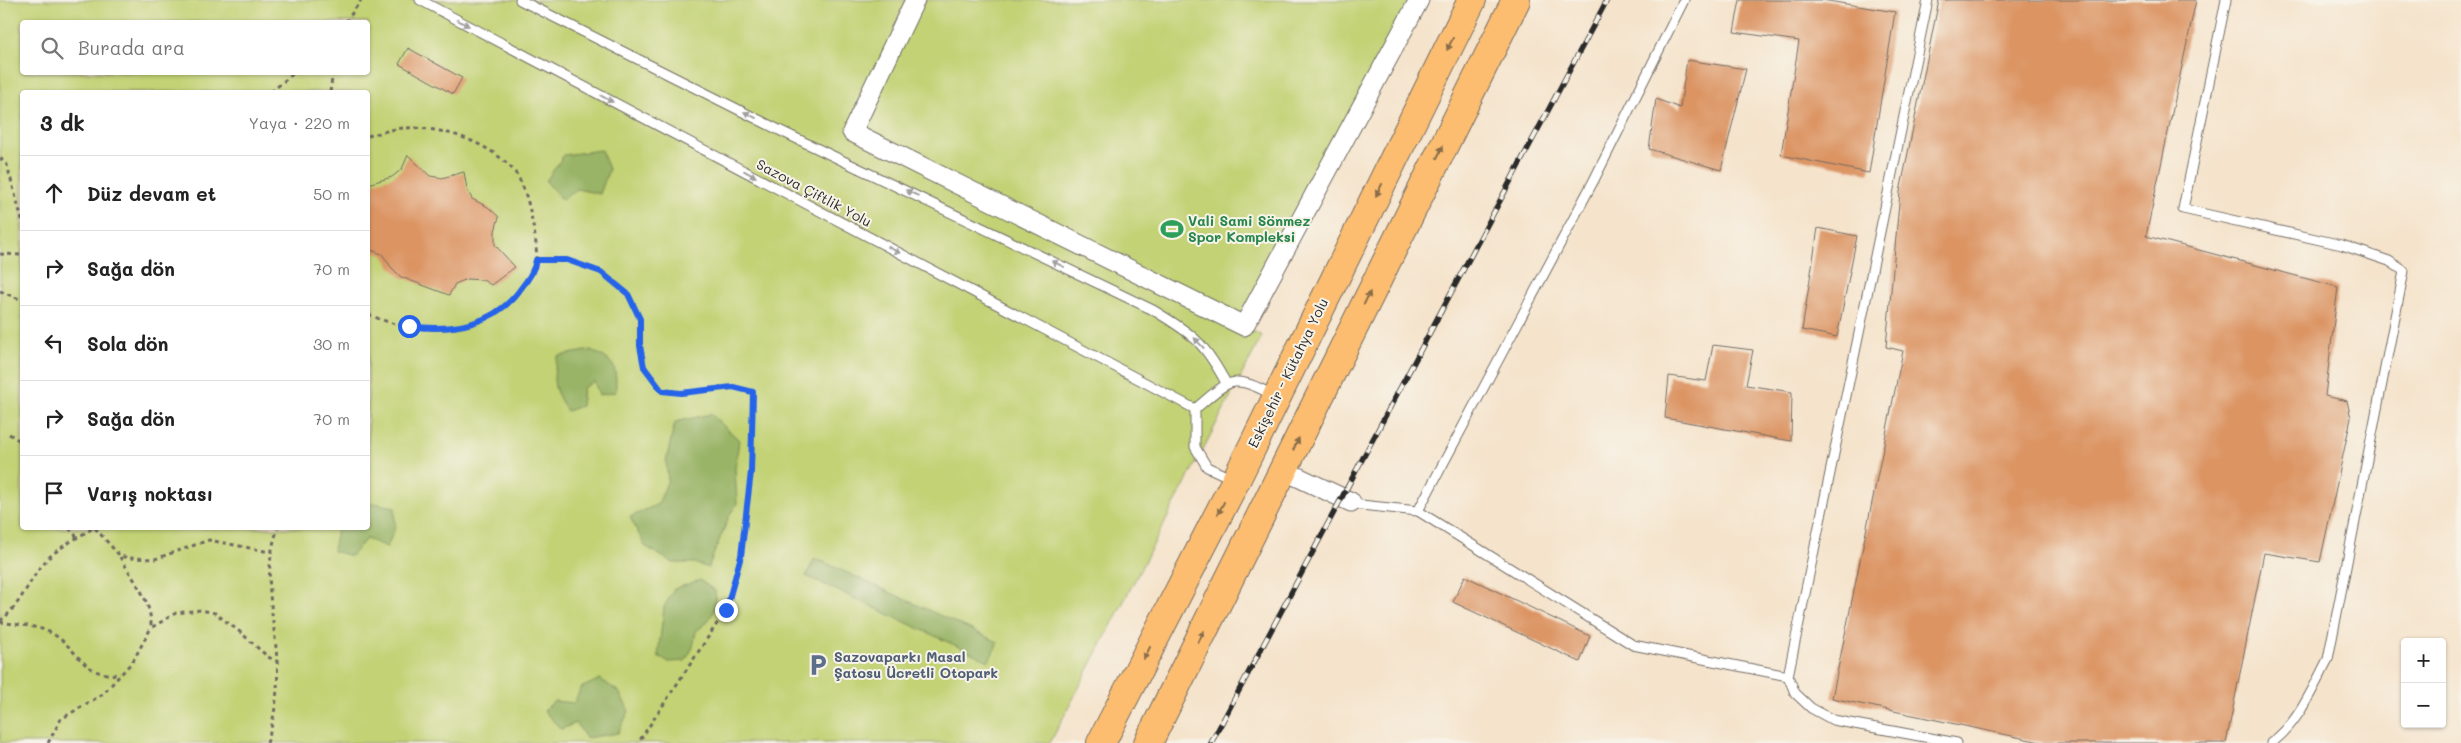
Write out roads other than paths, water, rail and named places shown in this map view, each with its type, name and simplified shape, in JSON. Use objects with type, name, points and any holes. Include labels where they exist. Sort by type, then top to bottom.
[{"type":"highway","name":"Eskişehir - Kütahya Yolu","points":[[1101,743],[1236,480],[1472,0]]},
{"type":"highway","points":[[1148,743],[1516,0]]},
{"type":"street","points":[[915,0],[852,132],[1244,326],[1419,0]]},
{"type":"street","points":[[1283,470],[1351,502]]},
{"type":"lane","name":"Sazova Çiftlik Yolu","points":[[420,0],[1196,410]]},
{"type":"lane","points":[[520,0],[783,132],[1153,310],[1189,332],[1211,355],[1226,383]]},
{"type":"lane","points":[[1418,511],[1594,180],[1684,0]]},
{"type":"lane","points":[[1928,0],[1788,676],[1795,693],[1811,708],[1833,720],[1957,743]]},
{"type":"lane","points":[[2226,0],[2183,209],[2342,245],[2389,261],[2404,271],[2328,659],[2304,704],[2282,736],[2271,743]]},
{"type":"lane","points":[[1236,480],[1207,467],[1195,447],[1196,410],[1226,383],[1248,382],[1276,396]]},
{"type":"lane","points":[[1351,502],[1361,506],[1418,511],[1633,645],[1788,676]]},
{"type":"railway","points":[[1211,743],[1607,0]]},
{"type":"place","name":"Vali Sami Sönmez Spor Kompleksi","points":[[1172,229]]},
{"type":"place","name":"Sazovaparkı Masal Şatosu Ücretli Otopark","points":[[818,665]]}]
